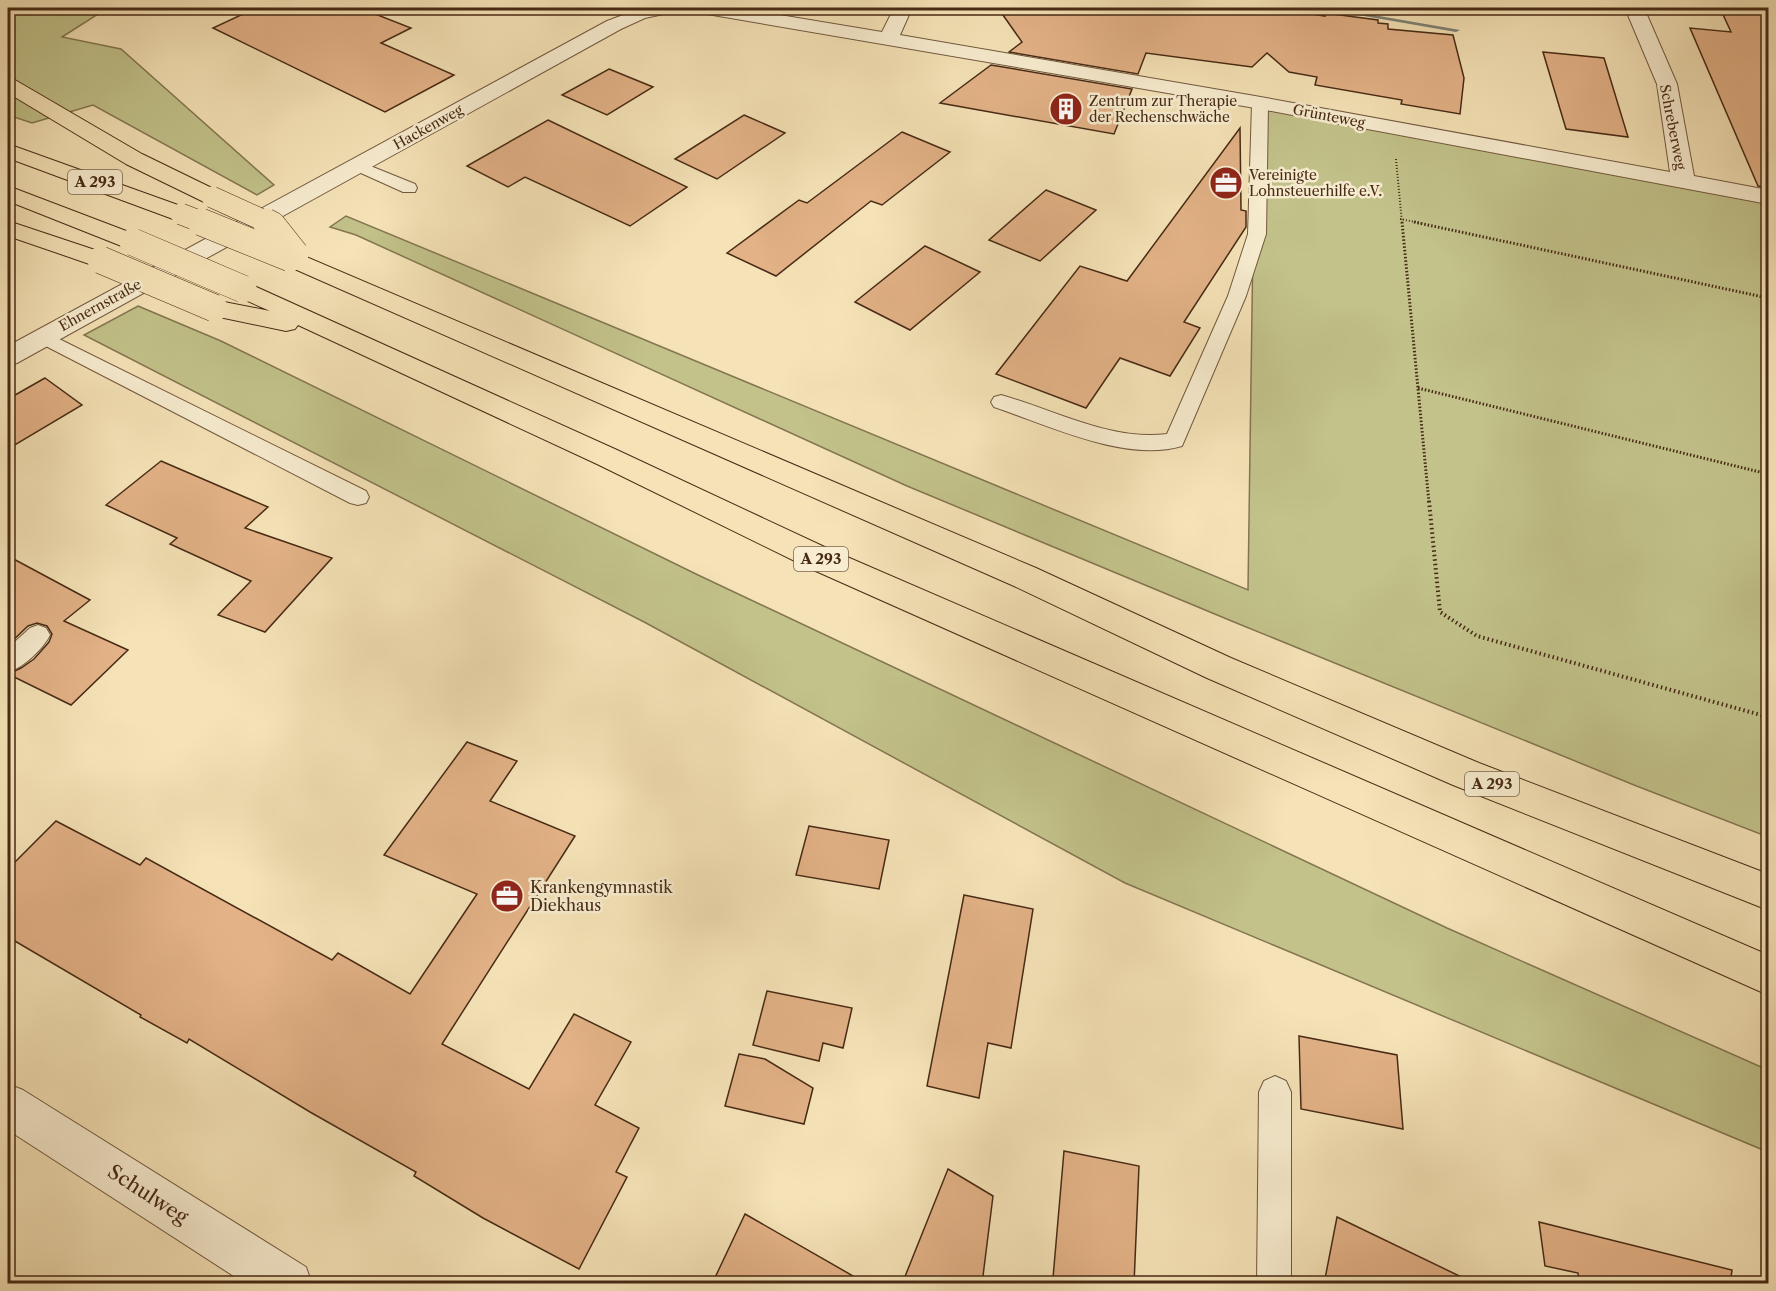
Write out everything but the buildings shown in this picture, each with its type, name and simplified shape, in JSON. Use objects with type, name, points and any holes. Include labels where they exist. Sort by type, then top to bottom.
[{"type":"highway","points":[[8,84],[134,159],[272,225],[295,258]]},
{"type":"highway","name":"A 293","points":[[8,151],[295,258],[1024,577],[1241,678],[1466,774],[1768,892]]},
{"type":"highway","name":"A 293","points":[[8,193],[133,242],[243,289],[820,559],[1768,975]]},
{"type":"highway","points":[[8,228],[101,260],[214,308],[338,333]]},
{"type":"street","name":"Hackenweg","points":[[193,254],[614,25],[639,14],[666,8]]},
{"type":"street","points":[[707,8],[888,39],[903,8]]},
{"type":"street","name":"Schreberweg","points":[[1635,8],[1666,84],[1683,180]]},
{"type":"street","name":"Grünteweg","points":[[888,39],[1683,180],[1768,198]]},
{"type":"street","name":"Ehnernstraße","points":[[8,357],[193,254]]},
{"type":"street","name":"Schulweg","points":[[8,1105],[289,1284]]},
{"type":"lane","points":[[1001,402],[1106,437],[1149,444],[1175,441],[1237,296],[1257,234],[1260,104]]},
{"type":"lane","points":[[358,166],[409,188]]},
{"type":"lane","points":[[43,337],[357,497]]},
{"type":"lane","points":[[8,662],[38,635]]},
{"type":"lane","points":[[1274,1284],[1275,1092]]},
{"type":"path","points":[[1392,128],[1440,612],[1478,636],[1768,717]]},
{"type":"path","points":[[1400,219],[1768,298]]},
{"type":"path","points":[[1418,388],[1768,474]]},
{"type":"green space","points":[[8,8],[87,8],[103,11],[62,37],[121,49],[274,185],[257,195],[93,105],[32,123],[8,115]]},
{"type":"green space","points":[[1255,102],[1768,197],[1768,837],[1634,785],[1234,622],[907,486],[356,235],[330,227],[346,216],[1248,590]]},
{"type":"green space","points":[[138,306],[221,341],[698,575],[1447,928],[1768,1070],[1768,1152],[1125,883],[646,623],[84,335]]},
{"type":"waterway","points":[[1322,8],[1456,30]]},
{"type":"place","name":"Zentrum zur Therapie der Rechenschwäche","points":[[1066,109]]},
{"type":"place","name":"Vereinigte Lohnsteuerhilfe e.V.","points":[[1226,183]]},
{"type":"place","name":"Krankengymnastik Diekhaus","points":[[507,896]]}]
